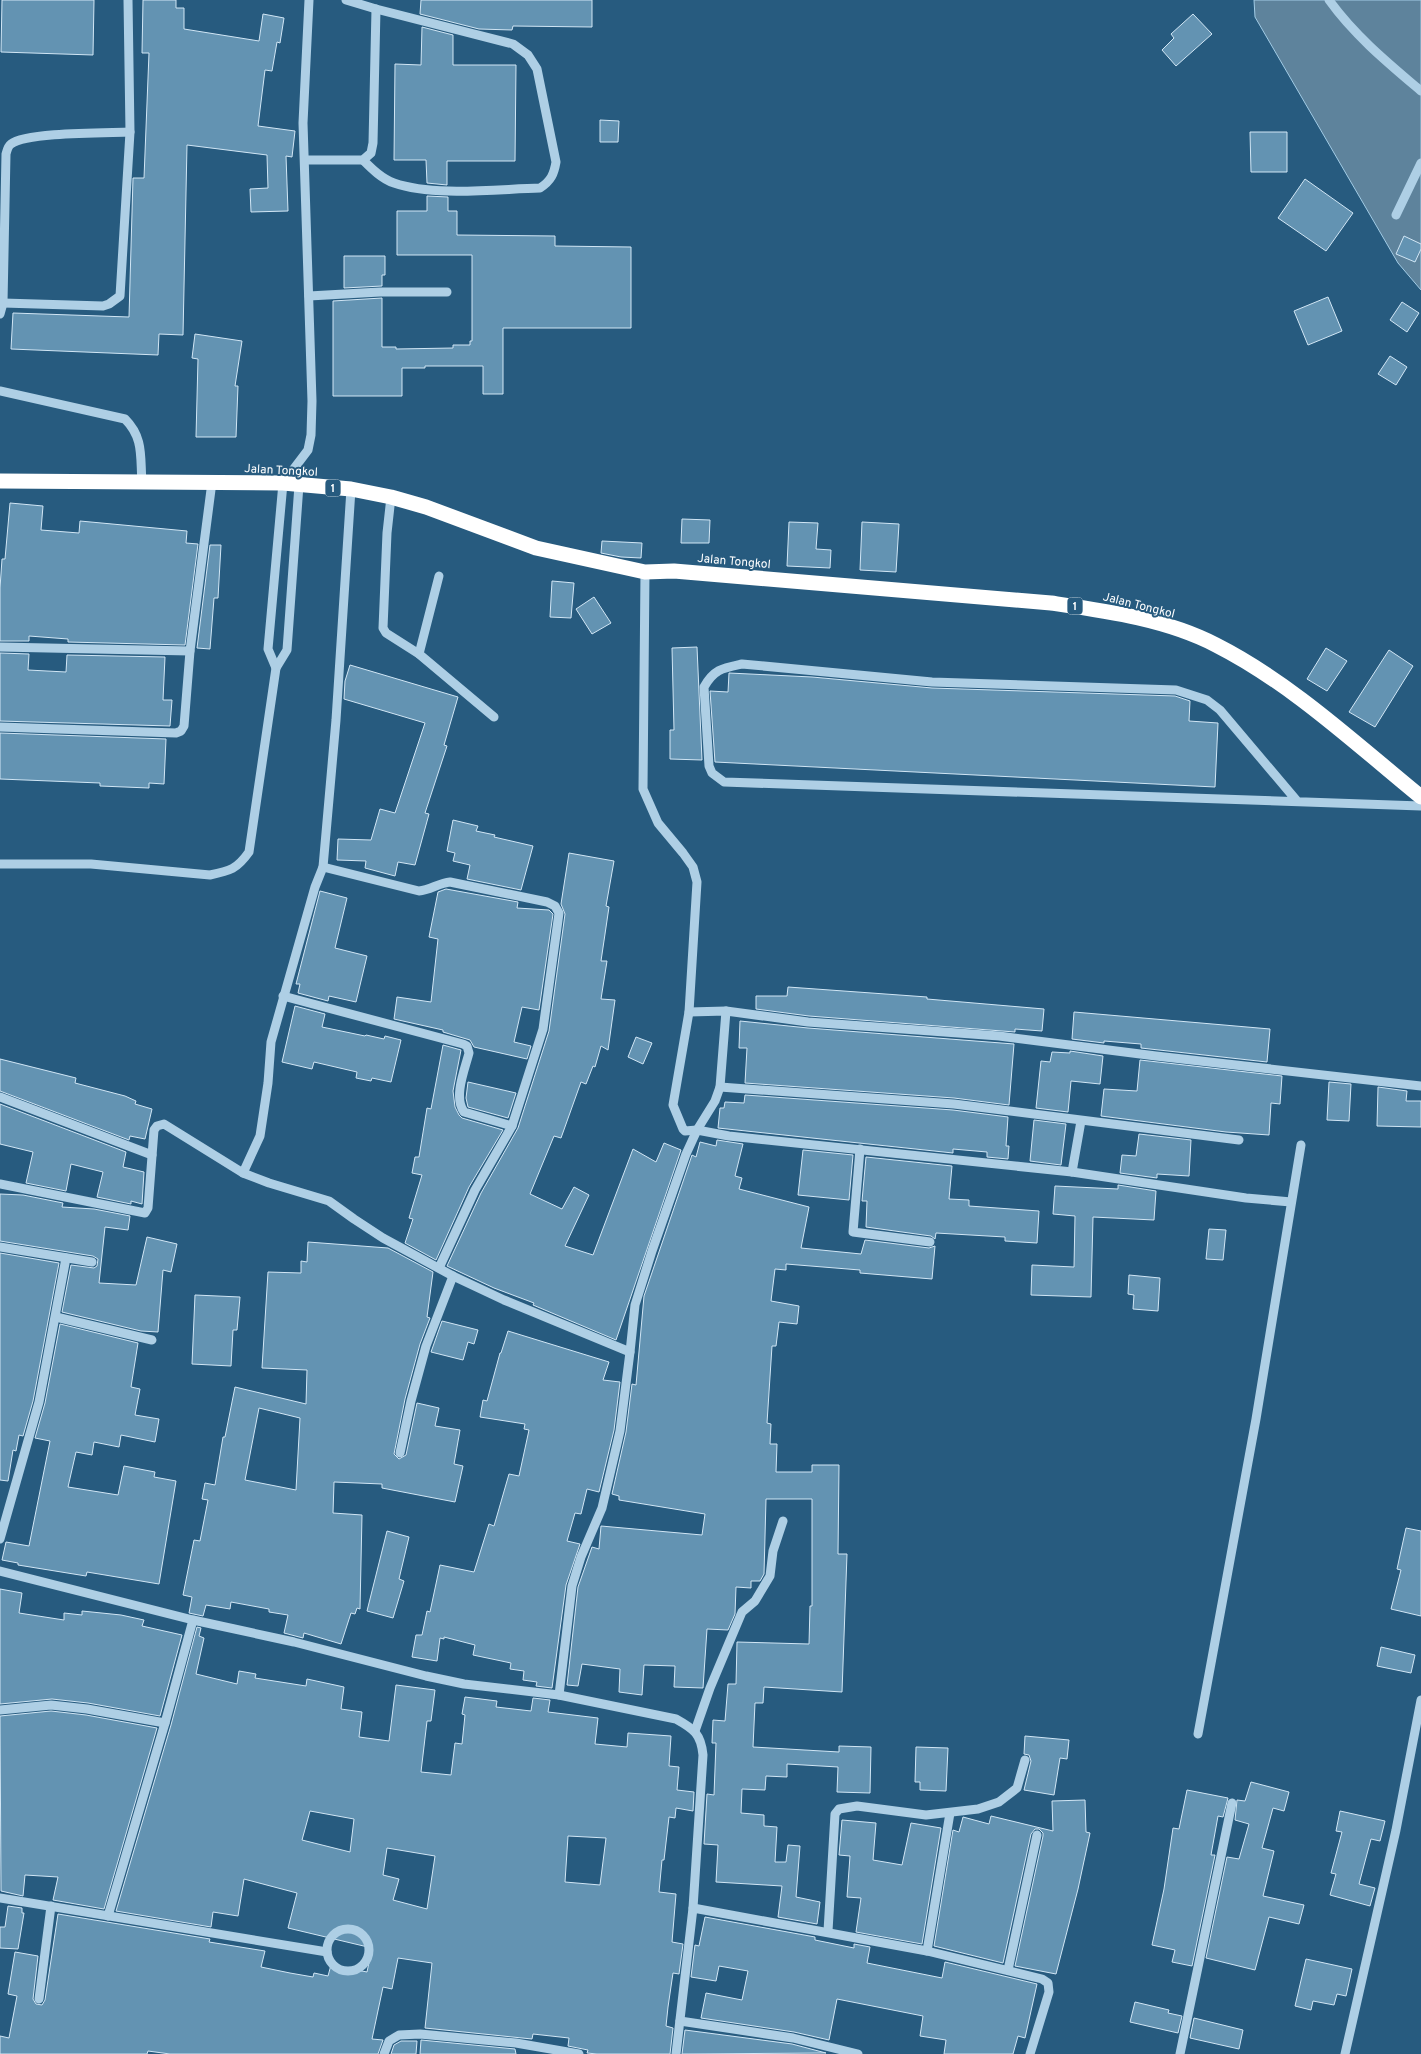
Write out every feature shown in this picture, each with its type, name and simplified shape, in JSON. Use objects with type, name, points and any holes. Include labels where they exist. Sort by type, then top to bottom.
[{"type":"highway","name":"Jalan Tongkol","points":[[0,481],[283,483],[351,489],[391,497],[426,507],[536,548],[649,572],[674,571],[1051,603],[1105,611],[1159,624],[1216,644],[1278,681],[1421,797]]},
{"type":"street","points":[[3,303],[102,306],[110,304],[120,296],[130,132],[128,0]]},
{"type":"street","points":[[276,668],[268,649],[283,483],[308,450],[311,435],[309,296],[303,123],[309,0]]},
{"type":"street","points":[[346,0],[376,10],[513,44],[528,55],[537,69],[556,162],[554,173],[549,182],[540,188],[424,191],[393,183],[378,174],[363,160]]},
{"type":"street","points":[[1329,0],[1338,13],[1384,59],[1421,91]]},
{"type":"street","points":[[305,160],[363,160],[371,153],[373,143],[376,10]]},
{"type":"street","points":[[0,314],[3,303],[6,154],[8,147],[20,140],[50,135],[130,132]]},
{"type":"street","points":[[1396,215],[1421,163]]},
{"type":"street","points":[[309,296],[380,292],[447,292]]},
{"type":"street","points":[[0,391],[125,419],[133,427],[139,439],[142,482]]},
{"type":"street","points":[[0,864],[91,864],[210,875],[228,872],[241,864],[248,852],[276,668],[287,650],[300,485],[293,468]]},
{"type":"street","points":[[0,727],[181,732],[184,726],[190,651],[212,482]]},
{"type":"street","points":[[244,1173],[260,1136],[268,1083],[271,1042],[283,996],[323,867],[336,720],[351,489]]},
{"type":"street","points":[[391,497],[382,628],[386,633],[419,654],[494,717]]},
{"type":"street","points":[[649,572],[643,789],[658,823],[693,867],[697,882],[689,1012],[673,1105],[674,1111],[685,1131],[696,1130],[729,1136],[1072,1172],[1246,1198],[1290,1202]]},
{"type":"street","points":[[419,654],[439,576]]},
{"type":"street","points":[[0,647],[190,651]]},
{"type":"street","points":[[1297,800],[1220,710],[1207,700],[1176,690],[932,682],[742,664],[723,668],[711,676],[704,687],[709,766],[712,773],[724,782],[1297,800],[1421,806]]},
{"type":"street","points":[[323,867],[419,891],[450,882],[547,902],[555,906],[559,913],[543,1029],[512,1126],[475,1190],[439,1268]]},
{"type":"street","points":[[283,996],[467,1046],[469,1053],[459,1097],[462,1109],[464,1112],[512,1126]]},
{"type":"street","points":[[689,1012],[726,1011],[808,1022],[999,1036],[1421,1086]]},
{"type":"street","points":[[559,1695],[572,1586],[581,1557],[602,1508],[620,1431],[634,1305],[686,1154],[696,1130],[715,1101],[720,1087],[726,1011]]},
{"type":"street","points":[[720,1087],[954,1104],[1239,1140]]},
{"type":"street","points":[[0,1097],[152,1155]]},
{"type":"street","points":[[1072,1172],[1081,1121]]},
{"type":"street","points":[[0,1184],[145,1214],[148,1208],[154,1130],[157,1126],[164,1124],[244,1173],[269,1183],[329,1200],[354,1220],[383,1238],[453,1276],[504,1300],[630,1352]]},
{"type":"street","points":[[1198,1734],[1256,1419],[1290,1202],[1301,1145]]},
{"type":"street","points":[[860,1149],[853,1232],[930,1242]]},
{"type":"street","points":[[0,1247],[92,1262]]},
{"type":"street","points":[[0,1539],[39,1402],[66,1258]]},
{"type":"street","points":[[400,1453],[410,1401],[426,1346],[453,1276]]},
{"type":"street","points":[[56,1317],[152,1340]]},
{"type":"street","points":[[695,1731],[710,1688],[742,1612],[755,1601],[770,1576],[773,1551],[783,1521]]},
{"type":"street","points":[[0,1571],[192,1620],[294,1642],[426,1676],[458,1683],[559,1695],[676,1719],[695,1731],[702,1743],[703,1755],[693,1908],[676,2054]]},
{"type":"street","points":[[108,1916],[166,1722],[192,1620]]},
{"type":"street","points":[[1345,2054],[1396,1830],[1421,1700]]},
{"type":"street","points":[[0,1710],[51,1705],[166,1722]]},
{"type":"street","points":[[828,1931],[835,1814],[839,1809],[857,1806],[926,1815],[978,1809],[999,1802],[1017,1788],[1025,1760]]},
{"type":"street","points":[[1180,2054],[1232,1803]]},
{"type":"street","points":[[926,1951],[950,1813]]},
{"type":"street","points":[[1008,1970],[1037,1835]]},
{"type":"street","points":[[0,1898],[327,1952]]},
{"type":"street","points":[[39,1999],[51,1906]]},
{"type":"street","points":[[693,1908],[828,1931],[1034,1976],[1048,1983],[1047,2001],[1030,2054]]},
{"type":"street","points":[[347,1929],[360,1933],[368,1945],[367,1958],[363,1964],[352,1970],[338,1969],[332,1964],[327,1952],[330,1939],[341,1930],[347,1929]]},
{"type":"street","points":[[680,2021],[793,2038],[858,2054]]},
{"type":"street","points":[[384,2054],[389,2041],[399,2034],[420,2034],[516,2043],[579,2054]]},
{"type":"water","points":[[1254,0],[1421,0],[1421,290],[1398,263],[1255,17]]},
{"type":"building","points":[[2,0],[94,0],[93,55],[1,52]]},
{"type":"building","points":[[143,0],[176,0],[176,8],[184,8],[184,29],[259,41],[263,14],[284,18],[280,43],[277,42],[272,71],[265,70],[258,126],[295,131],[292,157],[286,156],[288,211],[251,212],[250,189],[268,188],[267,155],[187,145],[183,335],[159,334],[158,355],[11,349],[13,313],[129,317],[133,178],[144,178],[149,53],[142,53]]},
{"type":"building","points":[[421,0],[592,0],[592,27],[513,26],[512,30],[479,29],[420,14]]},
{"type":"building","points":[[1193,14],[1212,34],[1176,66],[1162,50],[1174,38],[1171,34]]},
{"type":"building","points":[[422,27],[453,35],[453,65],[516,65],[515,161],[447,161],[447,185],[427,183],[426,160],[394,160],[395,64],[421,65]]},
{"type":"building","points":[[600,120],[619,121],[618,142],[600,142]]},
{"type":"building","points":[[1250,132],[1287,132],[1287,172],[1251,172]]},
{"type":"building","points":[[1305,179],[1353,213],[1326,251],[1278,218]]},
{"type":"building","points":[[427,196],[448,197],[448,211],[457,211],[457,235],[555,236],[555,246],[631,247],[631,328],[503,328],[503,394],[483,394],[483,366],[425,366],[425,368],[402,368],[402,396],[333,396],[333,301],[382,298],[382,347],[396,347],[396,349],[453,348],[453,345],[470,345],[470,341],[472,341],[472,255],[397,255],[397,211],[427,211]]},
{"type":"building","points":[[1404,236],[1421,244],[1421,249],[1415,262],[1396,254]]},
{"type":"building","points":[[344,256],[385,256],[385,275],[382,275],[382,286],[344,288]]},
{"type":"building","points":[[1328,297],[1342,331],[1308,345],[1294,311]]},
{"type":"building","points":[[1402,302],[1419,313],[1407,332],[1390,320]]},
{"type":"building","points":[[195,334],[242,341],[235,386],[238,386],[236,437],[196,437],[198,359],[192,358]]},
{"type":"building","points":[[1390,356],[1407,367],[1396,385],[1378,374]]},
{"type":"building","points":[[10,503],[43,506],[41,530],[79,533],[80,521],[187,531],[186,543],[198,544],[185,645],[68,642],[68,639],[29,636],[29,641],[0,641],[2,559],[5,559]]},
{"type":"building","points":[[682,519],[710,520],[709,543],[681,543]]},
{"type":"building","points":[[789,522],[818,523],[816,549],[831,550],[830,568],[787,566]]},
{"type":"building","points":[[862,522],[899,524],[896,572],[860,570]]},
{"type":"building","points":[[602,541],[642,543],[641,558],[601,553]]},
{"type":"building","points":[[210,545],[221,545],[218,598],[214,598],[210,649],[197,648]]},
{"type":"building","points":[[552,581],[574,583],[571,618],[550,617]]},
{"type":"building","points":[[594,597],[611,623],[592,634],[576,609]]},
{"type":"building","points":[[697,647],[702,760],[670,759],[670,730],[674,730],[672,648]]},
{"type":"building","points":[[1326,648],[1347,661],[1327,691],[1307,679]]},
{"type":"building","points":[[1389,650],[1413,666],[1375,727],[1349,712]]},
{"type":"building","points":[[0,653],[29,654],[28,670],[66,672],[67,655],[165,657],[163,700],[172,700],[170,726],[0,721]]},
{"type":"building","points":[[350,665],[458,697],[444,745],[447,746],[425,813],[429,814],[415,865],[398,862],[395,876],[365,868],[366,861],[337,860],[338,839],[371,840],[380,809],[395,813],[425,723],[344,699],[345,681]]},
{"type":"building","points":[[729,673],[812,677],[932,688],[1175,696],[1190,701],[1189,721],[1218,723],[1215,787],[715,762],[710,691],[728,692]]},
{"type":"building","points":[[0,733],[166,739],[164,784],[149,783],[149,788],[100,786],[100,783],[0,779]]},
{"type":"building","points":[[453,820],[478,826],[476,831],[495,835],[494,837],[533,846],[521,890],[467,879],[470,865],[453,861],[455,853],[447,851]]},
{"type":"building","points":[[569,853],[614,861],[606,906],[609,907],[601,961],[607,961],[601,999],[615,1000],[608,1050],[601,1046],[595,1067],[593,1066],[586,1084],[581,1082],[561,1138],[554,1136],[530,1194],[562,1209],[574,1187],[589,1195],[565,1246],[593,1255],[633,1149],[656,1162],[664,1143],[681,1150],[616,1340],[447,1266],[481,1193],[518,1128],[549,1031],[565,914],[561,904]]},
{"type":"building","points":[[446,889],[518,902],[517,908],[549,910],[553,914],[539,1010],[522,1007],[514,1042],[531,1046],[527,1059],[474,1047],[470,1040],[443,1032],[443,1030],[394,1019],[397,997],[431,1002],[438,939],[429,937],[438,892]]},
{"type":"building","points":[[320,891],[347,898],[335,948],[367,956],[356,1002],[329,996],[328,1001],[298,993],[300,984],[296,984]]},
{"type":"building","points":[[788,987],[927,997],[927,999],[1044,1009],[1042,1031],[1015,1029],[1015,1032],[809,1016],[756,1009],[756,996],[787,996]]},
{"type":"building","points":[[295,1006],[325,1014],[322,1027],[365,1036],[384,1039],[385,1036],[401,1040],[391,1082],[372,1078],[371,1081],[356,1078],[357,1072],[314,1062],[312,1069],[282,1062]]},
{"type":"building","points":[[1074,1012],[1270,1029],[1267,1062],[1141,1048],[1141,1044],[1104,1041],[1104,1043],[1072,1039]]},
{"type":"building","points":[[740,1021],[1014,1044],[1009,1105],[954,1098],[745,1083],[747,1048],[739,1048]]},
{"type":"building","points":[[636,1037],[652,1043],[643,1064],[628,1057]]},
{"type":"building","points":[[443,1045],[461,1050],[453,1091],[455,1107],[459,1115],[462,1118],[503,1130],[469,1187],[436,1260],[405,1243],[413,1219],[409,1218],[422,1175],[412,1173],[415,1157],[419,1157],[427,1108],[431,1109]]},
{"type":"building","points":[[1070,1051],[1103,1056],[1100,1084],[1071,1081],[1068,1112],[1036,1108],[1041,1061],[1050,1062],[1052,1052],[1070,1053]]},
{"type":"building","points":[[0,1059],[76,1078],[75,1083],[125,1096],[136,1101],[135,1104],[152,1109],[145,1139],[130,1136],[129,1140],[0,1091]]},
{"type":"building","points":[[1140,1060],[1282,1076],[1280,1104],[1271,1103],[1269,1135],[1226,1132],[1101,1116],[1104,1089],[1137,1091]]},
{"type":"building","points":[[468,1082],[516,1093],[508,1118],[468,1107],[466,1098]]},
{"type":"building","points":[[1329,1082],[1351,1084],[1349,1121],[1327,1120]]},
{"type":"building","points":[[1378,1087],[1407,1091],[1406,1101],[1421,1101],[1421,1127],[1377,1126]]},
{"type":"building","points":[[745,1095],[953,1110],[1008,1117],[1006,1146],[1009,1146],[1008,1159],[987,1157],[987,1152],[953,1149],[953,1153],[718,1128],[720,1108],[724,1108],[725,1102],[744,1103]]},
{"type":"building","points":[[0,1104],[126,1152],[123,1167],[144,1172],[142,1204],[131,1201],[131,1204],[97,1197],[103,1172],[71,1164],[66,1191],[26,1183],[33,1152],[0,1144]]},
{"type":"building","points":[[1034,1120],[1066,1124],[1061,1165],[1030,1161]]},
{"type":"building","points":[[1139,1134],[1191,1140],[1189,1176],[1157,1174],[1157,1178],[1120,1173],[1122,1155],[1136,1156]]},
{"type":"building","points":[[717,1140],[743,1144],[735,1176],[742,1178],[739,1189],[809,1207],[801,1248],[861,1254],[865,1240],[929,1248],[935,1246],[932,1279],[860,1273],[860,1270],[786,1264],[786,1270],[775,1269],[771,1301],[799,1306],[797,1324],[779,1322],[776,1346],[772,1346],[767,1423],[771,1424],[770,1444],[777,1444],[776,1472],[812,1472],[812,1465],[839,1465],[838,1554],[847,1554],[842,1692],[764,1687],[763,1703],[755,1703],[753,1747],[839,1752],[839,1746],[871,1747],[870,1793],[837,1792],[838,1767],[787,1764],[787,1777],[766,1776],[765,1790],[742,1789],[741,1813],[764,1815],[764,1826],[777,1827],[775,1862],[786,1862],[788,1845],[800,1846],[796,1897],[820,1902],[817,1924],[778,1917],[782,1886],[716,1882],[718,1845],[704,1844],[707,1794],[714,1795],[716,1743],[712,1743],[713,1720],[725,1721],[728,1684],[736,1684],[737,1642],[809,1644],[810,1606],[812,1606],[812,1499],[766,1499],[764,1574],[760,1581],[751,1581],[751,1588],[736,1587],[735,1614],[728,1630],[707,1629],[703,1688],[674,1687],[675,1666],[644,1665],[642,1695],[619,1692],[620,1669],[582,1664],[578,1686],[567,1685],[578,1587],[592,1547],[599,1549],[601,1526],[702,1535],[705,1514],[619,1500],[619,1496],[612,1494],[626,1432],[632,1384],[636,1385],[644,1296],[692,1155],[696,1157],[700,1142],[716,1146]]},
{"type":"building","points":[[803,1150],[853,1155],[849,1200],[798,1195]]},
{"type":"building","points":[[866,1157],[952,1166],[949,1199],[969,1200],[969,1206],[1039,1211],[1037,1243],[1005,1241],[1005,1237],[936,1233],[935,1239],[931,1236],[866,1227],[867,1201],[862,1201]]},
{"type":"building","points":[[1118,1185],[1156,1191],[1154,1220],[1093,1217],[1091,1297],[1031,1295],[1032,1265],[1074,1267],[1075,1216],[1053,1214],[1055,1186],[1118,1189]]},
{"type":"building","points":[[0,1194],[23,1195],[63,1203],[62,1207],[94,1209],[130,1216],[128,1230],[105,1227],[99,1283],[136,1285],[147,1237],[177,1244],[171,1272],[163,1270],[158,1332],[141,1331],[62,1312],[71,1265],[94,1268],[97,1266],[98,1259],[93,1256],[0,1241]]},
{"type":"building","points":[[1209,1229],[1226,1230],[1223,1260],[1206,1259]]},
{"type":"building","points":[[308,1242],[388,1248],[433,1272],[427,1317],[430,1318],[420,1344],[405,1399],[394,1454],[399,1459],[406,1455],[417,1403],[439,1408],[435,1426],[460,1430],[454,1464],[463,1466],[455,1502],[382,1488],[382,1484],[334,1482],[333,1513],[362,1515],[360,1609],[357,1608],[355,1614],[351,1613],[341,1644],[304,1633],[303,1638],[284,1633],[288,1615],[269,1612],[269,1609],[231,1602],[230,1609],[206,1605],[203,1616],[189,1613],[192,1597],[183,1595],[194,1540],[200,1541],[208,1500],[202,1499],[205,1483],[215,1485],[223,1437],[225,1437],[235,1387],[306,1404],[307,1370],[262,1368],[268,1272],[301,1273],[301,1261],[307,1262]],"holes":[[[259,1408],[300,1418],[296,1490],[245,1480]]]},
{"type":"building","points":[[0,1253],[59,1263],[33,1401],[23,1436],[19,1435],[16,1451],[13,1450],[8,1481],[0,1480]]},
{"type":"building","points":[[1129,1275],[1160,1278],[1158,1311],[1133,1309],[1134,1295],[1128,1294]]},
{"type":"building","points":[[195,1295],[240,1297],[237,1330],[233,1330],[231,1366],[192,1364]]},
{"type":"building","points":[[442,1321],[478,1330],[474,1344],[468,1342],[463,1360],[431,1352]]},
{"type":"building","points":[[60,1324],[138,1343],[131,1387],[140,1389],[135,1415],[159,1419],[155,1442],[121,1435],[119,1447],[94,1442],[92,1455],[76,1452],[68,1487],[118,1495],[124,1466],[155,1472],[154,1477],[176,1481],[159,1584],[87,1572],[86,1576],[18,1565],[18,1563],[2,1560],[6,1542],[29,1546],[50,1441],[35,1438],[45,1403]]},
{"type":"building","points":[[508,1331],[609,1362],[603,1380],[620,1382],[614,1430],[599,1492],[587,1489],[581,1514],[575,1513],[567,1541],[580,1544],[566,1585],[552,1688],[536,1686],[537,1682],[523,1680],[524,1671],[510,1669],[511,1663],[473,1655],[475,1645],[444,1637],[444,1639],[440,1638],[437,1661],[412,1657],[416,1635],[422,1635],[427,1611],[430,1612],[440,1565],[474,1572],[489,1524],[494,1526],[509,1474],[519,1476],[529,1430],[524,1429],[525,1424],[480,1417],[483,1400],[487,1401]]},
{"type":"building","points":[[1406,1528],[1421,1531],[1421,1616],[1391,1609],[1401,1570],[1397,1569]]},
{"type":"building","points":[[387,1531],[409,1537],[399,1579],[404,1581],[393,1618],[367,1611]]},
{"type":"building","points":[[0,1589],[22,1593],[19,1613],[64,1620],[64,1613],[82,1615],[82,1611],[121,1615],[144,1620],[142,1626],[182,1635],[160,1716],[88,1703],[52,1699],[0,1704]]},
{"type":"building","points":[[197,1627],[201,1628],[199,1636],[204,1638],[196,1674],[237,1684],[239,1671],[256,1674],[255,1678],[306,1686],[307,1679],[344,1687],[341,1709],[362,1712],[359,1737],[389,1741],[396,1685],[435,1690],[431,1721],[427,1721],[421,1772],[451,1775],[455,1743],[462,1744],[465,1715],[462,1714],[465,1697],[497,1701],[496,1707],[531,1711],[533,1698],[550,1700],[548,1712],[598,1718],[595,1744],[627,1747],[628,1733],[671,1736],[669,1766],[679,1767],[677,1790],[694,1792],[693,1811],[676,1808],[675,1818],[669,1817],[659,1892],[676,1894],[672,1942],[683,1944],[679,1974],[673,1973],[668,2007],[666,2026],[673,2028],[670,2054],[587,2053],[588,2050],[568,2046],[569,2038],[533,2034],[532,2039],[425,2028],[432,1963],[398,1958],[392,1989],[383,1987],[372,2039],[383,2040],[378,2054],[170,2054],[148,2051],[147,2054],[0,2054],[0,2036],[9,2038],[17,1996],[8,1994],[15,1952],[38,1956],[33,1999],[36,2004],[42,2005],[45,2000],[58,1914],[210,1939],[209,1942],[265,1951],[261,1967],[290,1973],[313,1977],[314,1973],[328,1976],[331,1965],[367,1972],[372,1948],[288,1928],[297,1893],[244,1879],[238,1916],[213,1912],[211,1927],[116,1911],[171,1725]],"holes":[[[310,1811],[354,1819],[350,1852],[302,1840]],[[568,1836],[606,1838],[600,1885],[565,1882]],[[387,1848],[435,1856],[427,1909],[393,1900],[399,1879],[383,1875]]]},
{"type":"building","points":[[1381,1647],[1415,1655],[1411,1673],[1377,1666]]},
{"type":"building","points":[[51,1711],[86,1715],[157,1728],[104,1909],[53,1900],[58,1877],[25,1875],[23,1896],[1,1891],[0,1716]]},
{"type":"building","points":[[1025,1736],[1069,1740],[1067,1759],[1060,1758],[1054,1795],[1024,1790],[1031,1761],[1029,1755],[1024,1754]]},
{"type":"building","points":[[916,1747],[948,1748],[946,1791],[920,1790],[920,1782],[915,1782]]},
{"type":"building","points":[[1251,1782],[1289,1792],[1284,1811],[1273,1808],[1262,1848],[1274,1851],[1263,1896],[1304,1905],[1299,1924],[1269,1917],[1255,1970],[1206,1958],[1227,1857],[1239,1859],[1249,1824],[1235,1820],[1237,1800],[1245,1801]]},
{"type":"building","points":[[1187,1790],[1228,1798],[1223,1817],[1218,1816],[1211,1855],[1215,1855],[1192,1966],[1172,1962],[1175,1950],[1152,1945],[1164,1889],[1173,1828],[1179,1829]]},
{"type":"building","points":[[1085,1800],[1086,1832],[1090,1833],[1056,1974],[1015,1966],[1043,1836],[1039,1829],[1035,1829],[1031,1834],[1003,1963],[934,1946],[953,1830],[959,1832],[963,1817],[989,1824],[991,1816],[1053,1831],[1052,1801]]},
{"type":"building","points":[[1340,1811],[1385,1821],[1380,1841],[1371,1839],[1359,1884],[1375,1888],[1370,1906],[1330,1895],[1336,1874],[1331,1873],[1342,1832],[1336,1831]]},
{"type":"building","points":[[842,1820],[876,1823],[873,1860],[902,1865],[911,1823],[941,1828],[922,1944],[856,1932],[861,1898],[847,1897],[850,1856],[839,1855]]},
{"type":"building","points":[[8,1906],[22,1908],[22,1913],[24,1913],[18,1949],[0,1948],[0,1927],[5,1927]]},
{"type":"building","points":[[705,1917],[815,1937],[815,1940],[854,1948],[854,1944],[870,1947],[867,1963],[942,1978],[945,1962],[1037,1984],[1025,2038],[1018,2036],[1013,2054],[944,2054],[946,2040],[920,2036],[923,2016],[837,1999],[829,2040],[794,2032],[701,2018],[706,1993],[742,2000],[748,1971],[719,1966],[716,1981],[691,1977],[695,1945],[699,1946]]},
{"type":"building","points":[[1306,1959],[1352,1969],[1346,1996],[1337,1994],[1334,2005],[1313,2001],[1311,2010],[1295,2006]]},
{"type":"building","points":[[1135,2002],[1169,2010],[1168,2013],[1182,2016],[1178,2033],[1130,2022]]},
{"type":"building","points":[[1194,2018],[1243,2030],[1239,2049],[1190,2038]]},
{"type":"building","points":[[685,2030],[792,2044],[826,2053],[682,2054]]},
{"type":"building","points":[[421,2040],[515,2049],[516,2054],[420,2054]]},
{"type":"building","points":[[401,2041],[417,2041],[416,2054],[391,2054],[394,2045]]}]
